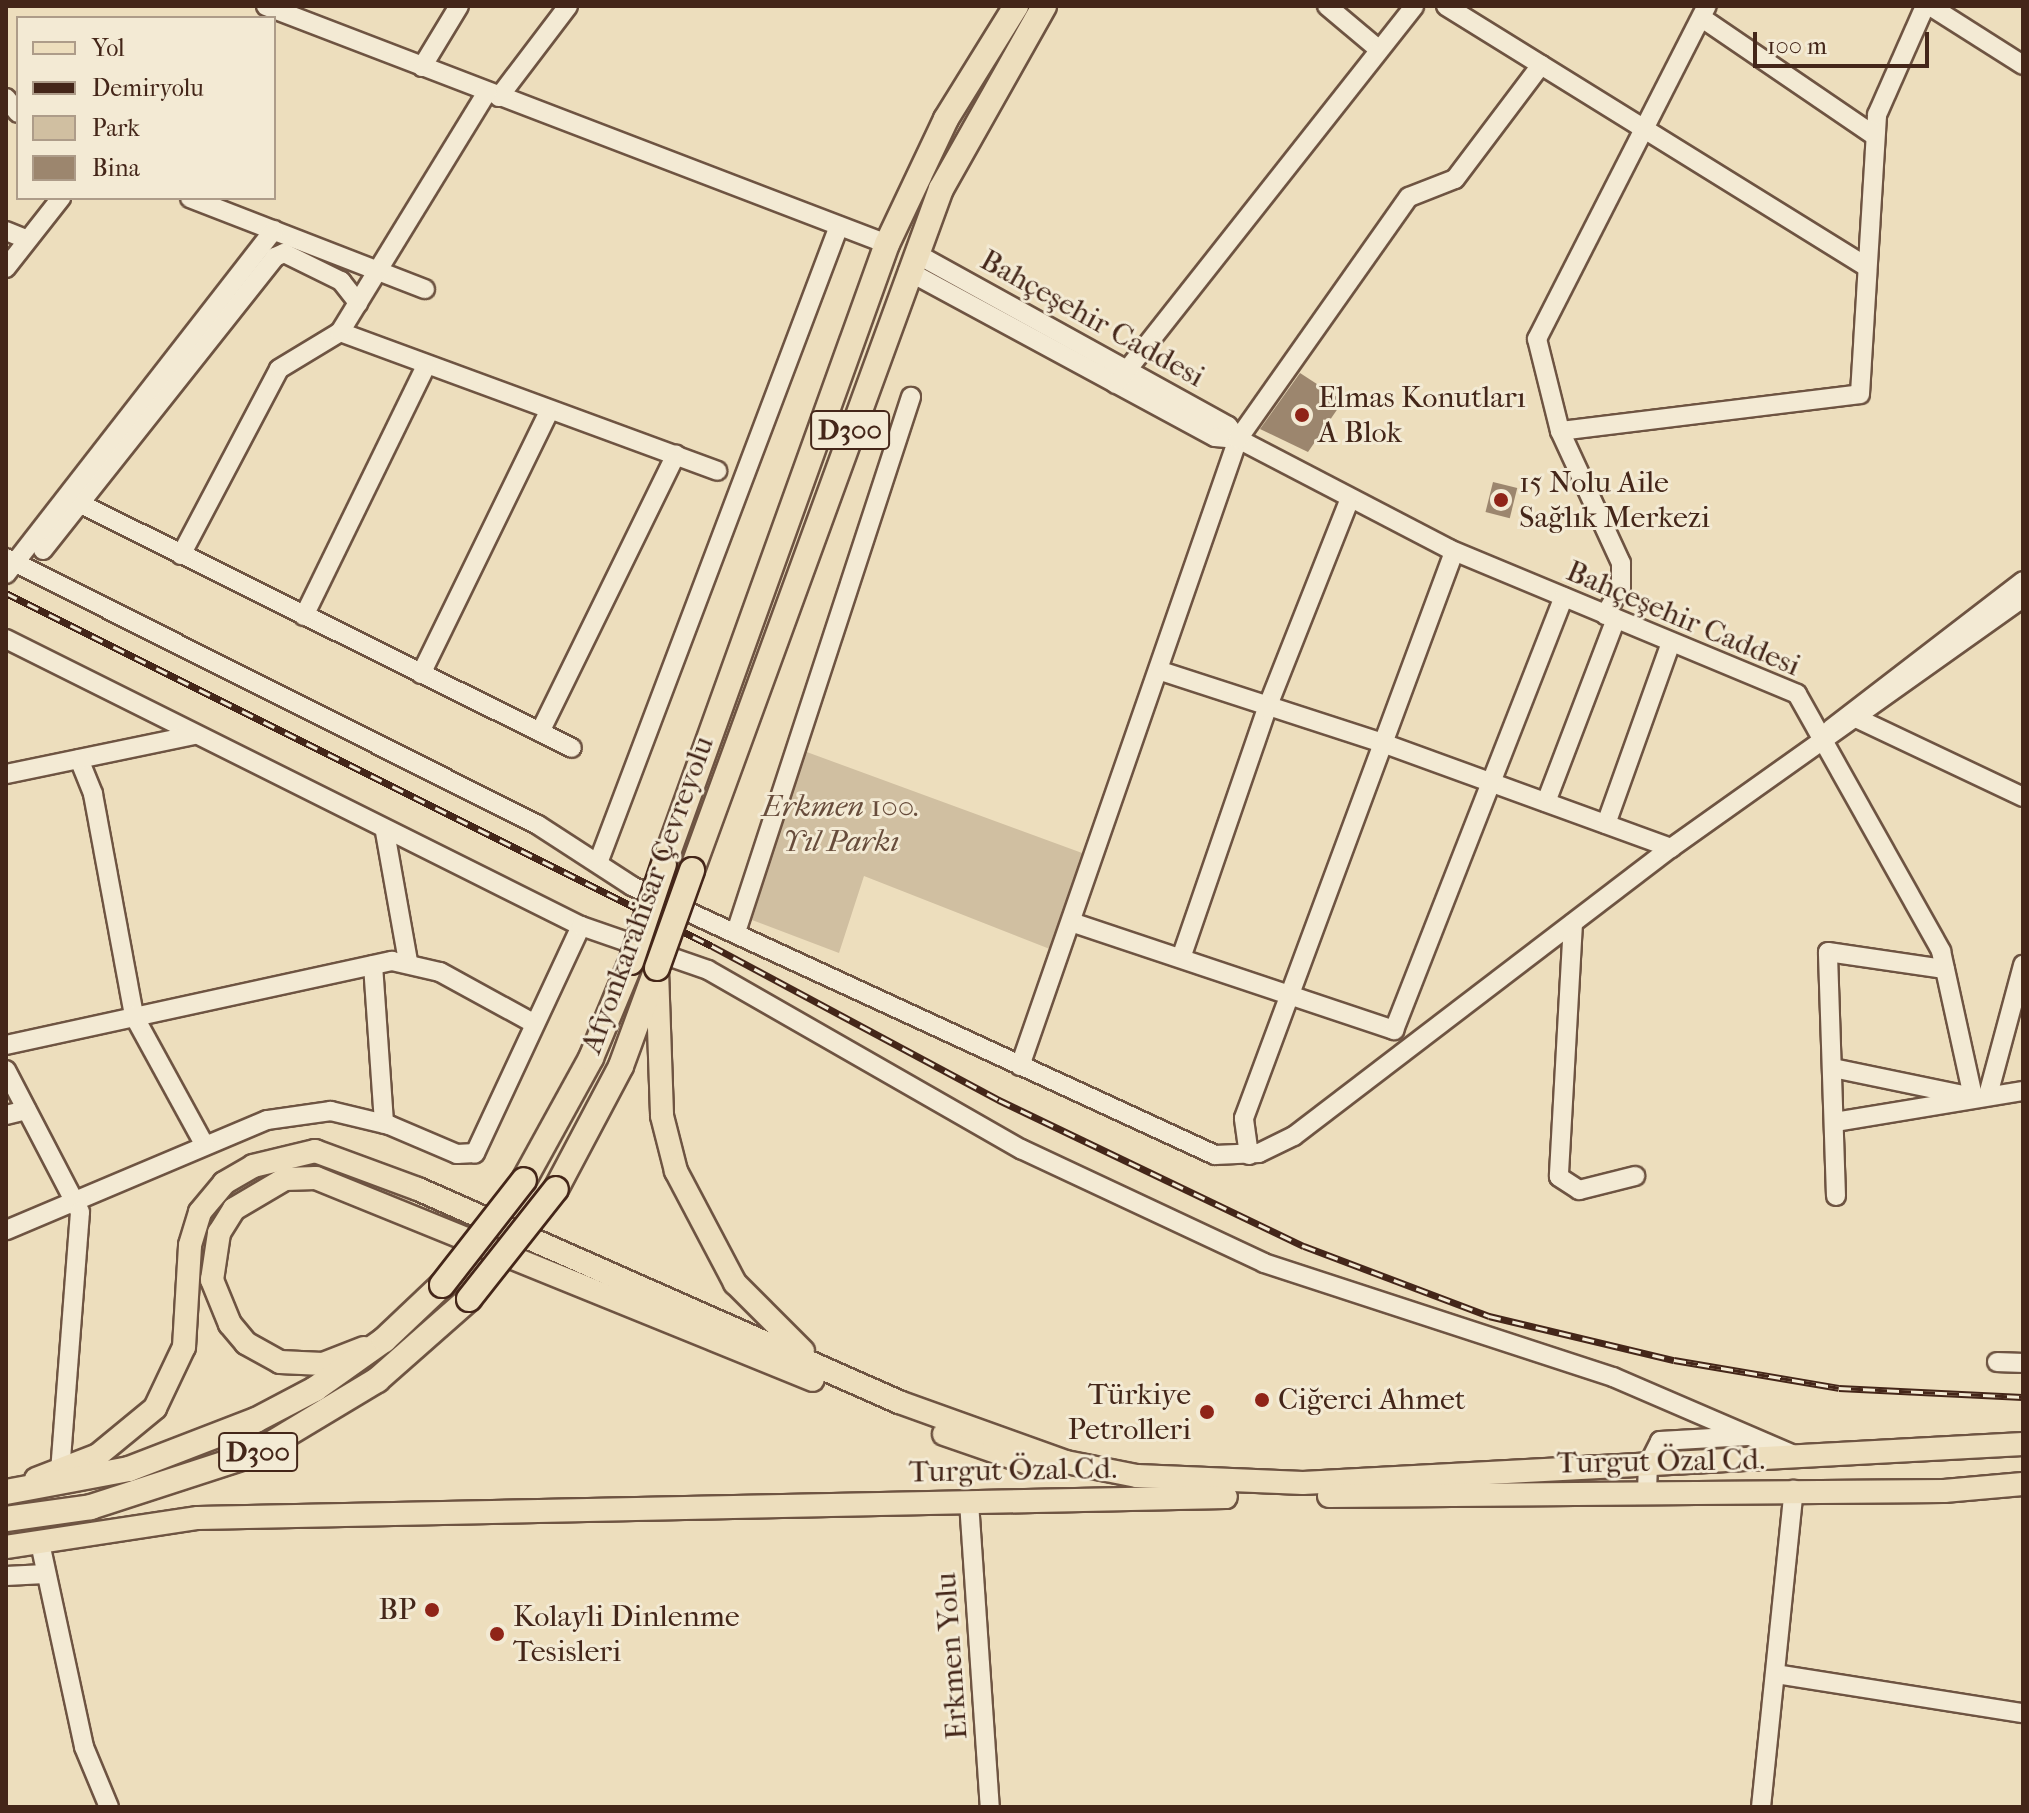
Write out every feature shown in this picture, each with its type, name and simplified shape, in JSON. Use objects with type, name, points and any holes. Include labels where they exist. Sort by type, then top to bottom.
[{"type":"highway","name":"Afyonkarahisar Çevreyolu","points":[[6,1491],[129,1469],[192,1447],[315,1389],[384,1340],[442,1285],[524,1180],[591,1058],[631,962],[887,244],[946,119],[1016,6]]},
{"type":"highway","name":"Afyonkarahisar Çevreyolu","points":[[6,1519],[91,1507],[254,1454],[377,1380],[469,1299],[556,1189],[621,1066],[911,262],[976,117],[1044,6]]},
{"type":"main road","points":[[657,968],[662,1116],[681,1183],[735,1283],[818,1366]]},
{"type":"main road","points":[[6,1491],[98,1455],[155,1408],[184,1347],[190,1245],[200,1212],[224,1183],[287,1154],[315,1151],[359,1164],[818,1366],[1066,1462],[1197,1489]]},
{"type":"main road","points":[[384,1340],[323,1364],[280,1362],[246,1343],[230,1324],[212,1280],[219,1233],[234,1209],[285,1179],[316,1178],[994,1455],[1197,1489]]},
{"type":"main road","name":"Turgut Özal Cd.","points":[[6,1547],[198,1518],[969,1502],[2023,1444]]},
{"type":"main road","name":"Turgut Özal Cd.","points":[[1197,1489],[1647,1492],[2023,1484]]},
{"type":"street","points":[[422,67],[459,6]]},
{"type":"street","points":[[181,555],[279,369],[340,332],[493,94],[568,6]]},
{"type":"street","points":[[1327,6],[1377,48]]},
{"type":"street","points":[[1121,377],[1377,48],[1414,6]]},
{"type":"street","points":[[1446,6],[1864,265]]},
{"type":"street","points":[[1560,431],[1860,394],[1864,265],[1875,136],[1882,101],[1927,6],[2023,65]]},
{"type":"street","points":[[271,8],[887,244]]},
{"type":"street","points":[[1546,802],[1621,587],[1621,563],[1560,431],[1537,339],[1704,12],[1875,136]]},
{"type":"street","points":[[1020,1066],[1161,671],[1238,439],[1409,197],[1455,179],[1541,65]]},
{"type":"street","points":[[6,268],[59,200]]},
{"type":"street","points":[[195,200],[425,289]]},
{"type":"street","points":[[598,863],[839,226]]},
{"type":"street","points":[[274,230],[9,564],[538,825],[632,886],[736,932],[1196,1150],[1249,1155],[1294,1136],[1671,848],[1819,743],[2023,581]]},
{"type":"street","points":[[6,231],[26,239]]},
{"type":"street","points":[[43,550],[275,257],[284,253],[341,281],[358,303]]},
{"type":"street","name":"Bahçeşehir Caddesi","points":[[911,262],[1121,377],[1228,426],[1238,439],[1454,552],[1797,694],[1819,743],[1945,969],[1981,1096]]},
{"type":"street","points":[[340,332],[717,471]]},
{"type":"street","points":[[304,616],[426,366]]},
{"type":"street","points":[[736,932],[911,397]]},
{"type":"street","points":[[421,674],[549,411]]},
{"type":"street","points":[[540,732],[676,454]]},
{"type":"street","points":[[1181,958],[1267,708],[1350,498]]},
{"type":"street","points":[[81,504],[572,748]]},
{"type":"street","points":[[1249,1155],[1244,1118],[1380,742],[1454,552]]},
{"type":"street","points":[[1071,922],[1394,1030],[1564,597]]},
{"type":"street","points":[[1852,716],[2023,598]]},
{"type":"street","points":[[6,639],[385,832],[581,926],[708,970],[1021,1149],[1264,1263],[1613,1377],[1755,1435],[1799,1457]]},
{"type":"street","points":[[1606,824],[1671,642]]},
{"type":"street","points":[[1161,671],[1267,708],[1380,742],[1671,848]]},
{"type":"street","points":[[1852,716],[2023,797]]},
{"type":"street","points":[[6,774],[194,735]]},
{"type":"street","points":[[79,759],[93,794],[134,1016],[204,1144]]},
{"type":"street","points":[[385,832],[408,961]]},
{"type":"street","points":[[1573,923],[1559,1177],[1579,1190],[1635,1176]]},
{"type":"street","points":[[6,1230],[77,1205],[204,1144],[267,1120],[331,1111],[384,1124],[457,1154],[475,1153],[581,926]]},
{"type":"street","points":[[1836,1196],[1828,952],[1945,969]]},
{"type":"street","points":[[6,1045],[373,965],[408,961],[440,972],[535,1024]]},
{"type":"street","points":[[373,965],[384,1124]]},
{"type":"street","points":[[1981,1096],[2023,965]]},
{"type":"street","points":[[1833,1068],[1981,1096]]},
{"type":"street","points":[[6,1070],[77,1205],[60,1471]]},
{"type":"street","points":[[1835,1122],[2023,1091]]},
{"type":"street","points":[[6,1115],[26,1110]]},
{"type":"street","points":[[1997,1362],[2023,1363]]},
{"type":"street","points":[[1647,1492],[1648,1465],[1660,1441],[1755,1435]]},
{"type":"street","points":[[1761,1807],[1794,1490]]},
{"type":"street","name":"Erkmen Yolu","points":[[969,1502],[990,1807]]},
{"type":"street","points":[[40,1543],[84,1747],[109,1807]]},
{"type":"street","points":[[6,1576],[45,1574]]},
{"type":"street","points":[[1776,1674],[2023,1713]]},
{"type":"green space","name":"Erkmen 100. Yıl Parkı","points":[[804,751],[1093,857],[1060,953],[864,876],[839,953],[752,920]]},
{"type":"building","name":"Elmas Konutları A Blok","points":[[1300,373],[1343,401],[1308,452],[1260,429]]},
{"type":"building","name":"15 Nolu Aile Sağlık Merkezi","points":[[1493,482],[1517,488],[1510,518],[1486,512]]},
{"type":"railway","points":[[6,593],[712,946],[999,1100],[1304,1246],[1489,1316],[1674,1360],[1839,1388],[2023,1397]]},
{"type":"place","name":"Elmas Konutları A Blok","points":[[1302,415]]},
{"type":"place","name":"15 Nolu Aile Sağlık Merkezi","points":[[1501,500]]},
{"type":"place","name":"Ciğerci Ahmet","points":[[1262,1400]]},
{"type":"place","name":"Türkiye Petrolleri","points":[[1207,1412]]},
{"type":"place","name":"BP","points":[[432,1610]]},
{"type":"place","name":"Kolayli Dinlenme Tesisleri","points":[[497,1634]]}]
